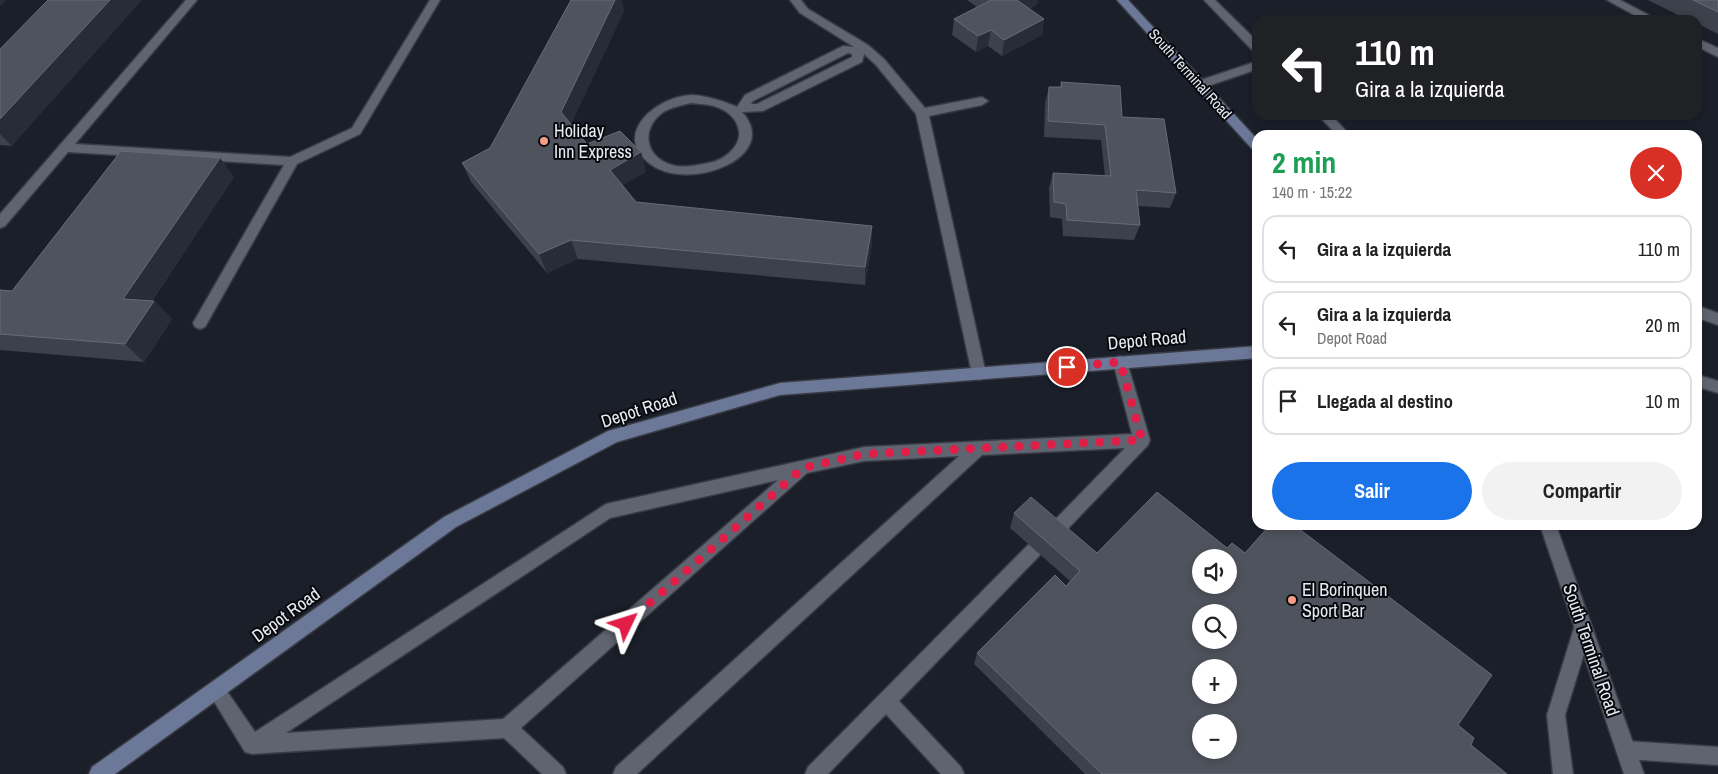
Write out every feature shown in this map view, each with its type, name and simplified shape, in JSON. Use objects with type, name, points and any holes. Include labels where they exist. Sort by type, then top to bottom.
[{"type":"street","points":[[0,223],[192,0]]},
{"type":"street","points":[[65,148],[292,161],[356,131],[435,0]]},
{"type":"street","points":[[795,0],[804,12],[886,68],[922,113],[979,374]]},
{"type":"street","name":"South Terminal Road","points":[[1122,0],[1252,142]]},
{"type":"street","points":[[1209,0],[1252,43]]},
{"type":"street","points":[[1612,0],[1642,15]]},
{"type":"street","points":[[1702,45],[1718,53]]},
{"type":"street","points":[[739,109],[749,98],[847,49],[861,50]]},
{"type":"street","points":[[1199,85],[1252,67]]},
{"type":"street","points":[[691,99],[708,100],[739,109],[747,131],[744,144],[735,155],[721,164],[703,170],[675,170],[652,161],[644,152],[640,141],[642,129],[654,114],[675,103],[691,99]]},
{"type":"street","points":[[922,113],[982,101]]},
{"type":"street","points":[[1329,120],[1339,130]]},
{"type":"street","points":[[200,324],[292,161]]},
{"type":"street","points":[[1702,313],[1718,318]]},
{"type":"street","name":"Depot Road","points":[[99,774],[450,522],[613,436],[780,389],[1252,352]]},
{"type":"street","points":[[1120,362],[1142,440]]},
{"type":"street","points":[[1702,382],[1718,387]]},
{"type":"street","points":[[252,745],[606,511],[864,454],[1142,440]]},
{"type":"street","points":[[1052,534],[1142,440]]},
{"type":"street","points":[[623,774],[979,448]]},
{"type":"street","points":[[252,745],[507,728],[803,468]]},
{"type":"street","name":"South Terminal Road","points":[[1550,530],[1634,774]]},
{"type":"street","points":[[815,774],[1034,550]]},
{"type":"street","points":[[1562,774],[1556,716],[1583,628]]},
{"type":"street","points":[[216,690],[252,745]]},
{"type":"street","points":[[887,700],[954,774]]},
{"type":"street","points":[[507,728],[556,774]]},
{"type":"street","points":[[1626,750],[1718,756]]},
{"type":"building","points":[[48,0],[110,0],[0,119],[0,49]]},
{"type":"building","name":"Holiday Inn Express","points":[[571,0],[615,0],[561,112],[587,144],[620,131],[641,152],[610,170],[636,202],[872,226],[865,267],[571,240],[539,254],[462,163],[490,148]]},
{"type":"building","points":[[991,0],[1017,0],[1044,19],[1004,40],[991,30],[978,36],[954,19]]},
{"type":"building","points":[[1693,0],[1718,0],[1718,12]]},
{"type":"building","points":[[1061,82],[1120,86],[1122,117],[1164,119],[1176,193],[1136,190],[1140,225],[1067,220],[1066,204],[1054,202],[1053,173],[1111,176],[1105,125],[1048,121],[1049,87],[1062,87]]},
{"type":"building","points":[[121,151],[220,158],[123,299],[154,301],[125,344],[0,334],[0,290],[12,291]]},
{"type":"building","points":[[1157,492],[1227,548],[1232,543],[1245,553],[1266,530],[1301,530],[1492,675],[1458,725],[1474,738],[1471,745],[1507,774],[1102,774],[977,653],[1055,575],[1066,586],[1080,571],[1014,513],[1031,497],[1097,553]]},
{"type":"place","name":"Holiday Inn Express","points":[[544,141]]},
{"type":"place","name":"El Borinquen Sport Bar","points":[[1292,600]]},
{"type":"route","points":[[626,624],[803,468],[864,454],[1142,440],[1120,362],[1067,367]]}]
